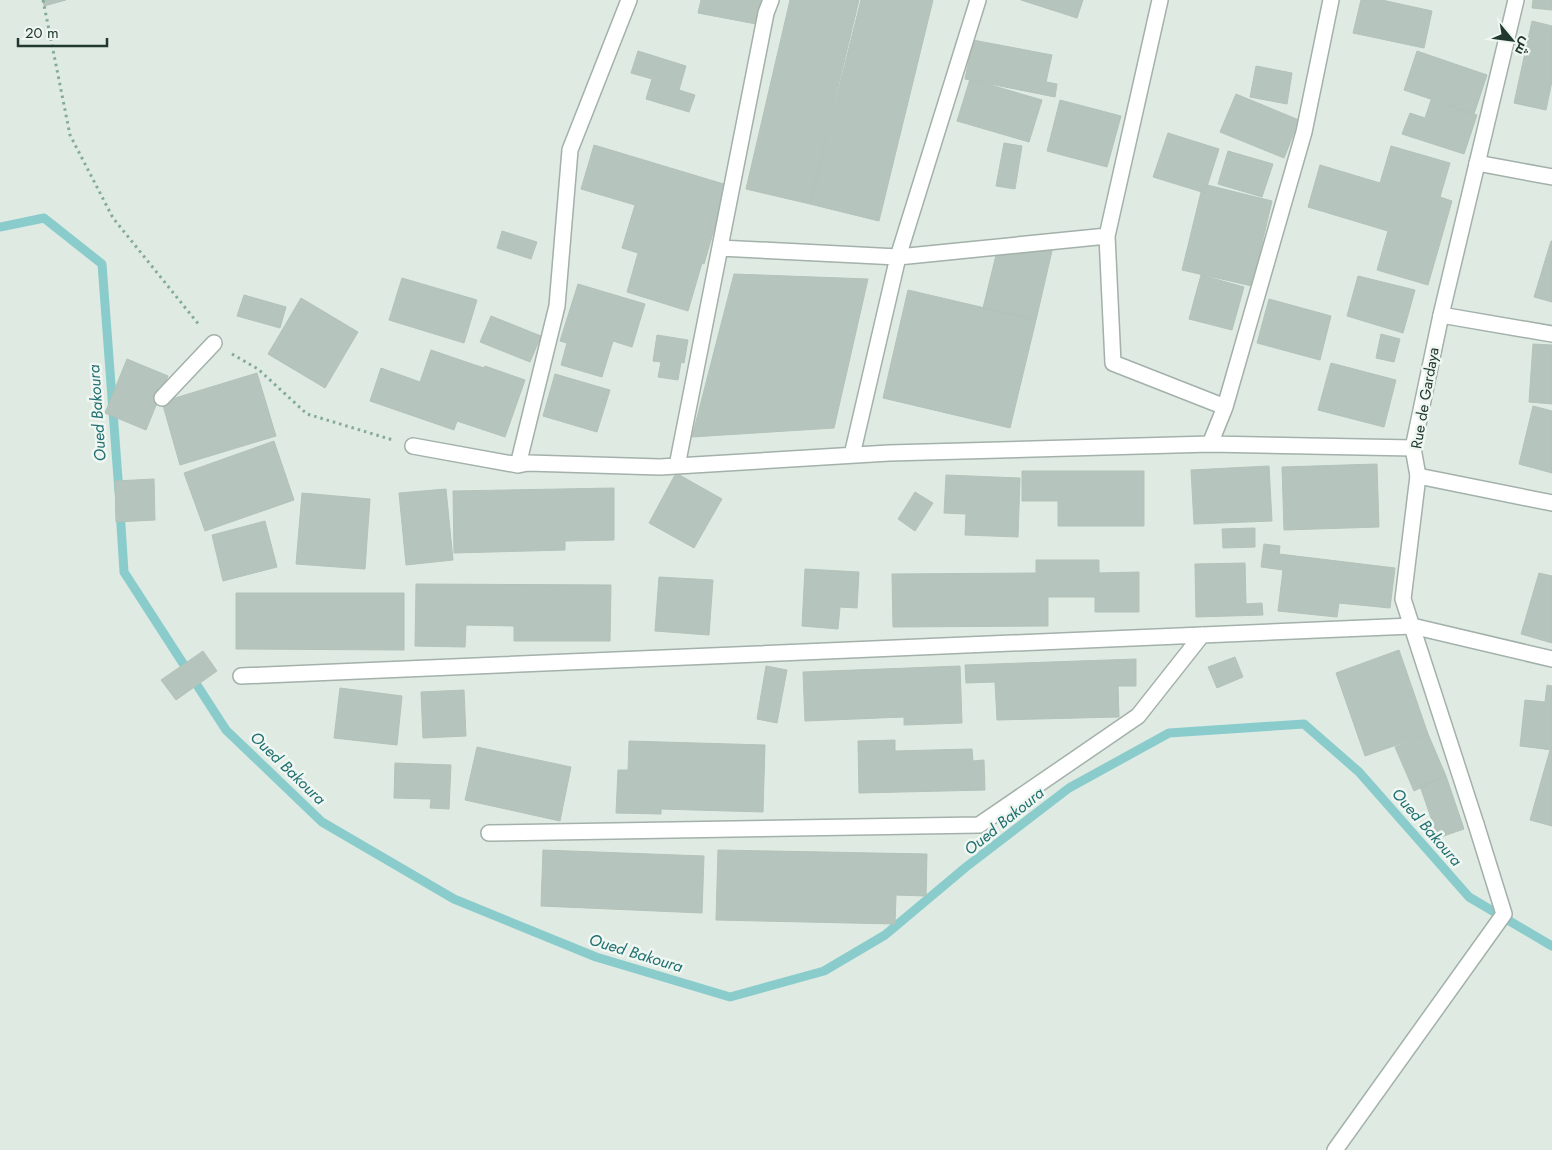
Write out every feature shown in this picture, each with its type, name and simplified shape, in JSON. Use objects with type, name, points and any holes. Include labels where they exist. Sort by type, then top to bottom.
[{"type":"street","points":[[518,464],[557,306],[570,150],[629,0]]},
{"type":"street","points":[[677,466],[766,13],[771,0]]},
{"type":"street","points":[[852,455],[898,257],[978,0]]},
{"type":"street","points":[[1160,0],[1107,236],[1113,363],[1225,408]]},
{"type":"street","points":[[1210,444],[1225,408],[1304,132],[1331,0]]},
{"type":"street","name":"Rue de Gardaya","points":[[1334,1150],[1504,914],[1404,599],[1418,476],[1414,448],[1441,315],[1516,0]]},
{"type":"street","points":[[1477,163],[1552,177]]},
{"type":"street","points":[[720,248],[898,257],[1107,236]]},
{"type":"street","points":[[1441,315],[1552,334]]},
{"type":"street","points":[[162,398],[214,343]]},
{"type":"street","points":[[413,446],[518,464],[660,467],[852,455],[1210,444],[1414,448]]},
{"type":"street","points":[[1418,476],[1552,503]]},
{"type":"street","points":[[241,676],[1412,626],[1552,659]]},
{"type":"street","points":[[489,832],[979,825],[1138,716],[1202,635]]},
{"type":"path","points":[[43,0],[70,136],[114,218],[214,343],[258,369],[307,414],[413,446]]},
{"type":"building","points":[[43,0],[66,0],[44,6]]},
{"type":"building","points":[[701,0],[761,0],[756,24],[698,13]]},
{"type":"building","points":[[790,0],[859,0],[810,204],[746,189]]},
{"type":"building","points":[[861,0],[933,0],[879,221],[810,204]]},
{"type":"building","points":[[1021,0],[1083,0],[1077,18]]},
{"type":"building","points":[[1361,0],[1382,0],[1432,11],[1424,48],[1353,33]]},
{"type":"building","points":[[1533,0],[1552,0],[1552,10],[1532,8]]},
{"type":"building","points":[[1532,21],[1552,26],[1552,81],[1546,110],[1514,103]]},
{"type":"building","points":[[973,40],[1052,55],[1046,82],[1057,84],[1055,97],[965,79]]},
{"type":"building","points":[[638,51],[686,66],[679,90],[695,95],[689,112],[646,99],[652,79],[631,73]]},
{"type":"building","points":[[1417,51],[1487,75],[1474,114],[1404,90]]},
{"type":"building","points":[[1256,66],[1292,73],[1287,104],[1250,97]]},
{"type":"building","points":[[970,79],[1042,100],[1029,142],[957,121]]},
{"type":"building","points":[[1236,94],[1299,120],[1284,158],[1220,132]]},
{"type":"building","points":[[1060,100],[1121,116],[1107,167],[1047,151]]},
{"type":"building","points":[[1431,100],[1477,115],[1464,154],[1402,134],[1410,113],[1425,118]]},
{"type":"building","points":[[1168,133],[1219,149],[1205,193],[1153,177]]},
{"type":"building","points":[[1004,143],[1022,146],[1015,189],[996,186]]},
{"type":"building","points":[[594,145],[727,185],[688,311],[627,292],[638,253],[622,248],[635,205],[581,189]]},
{"type":"building","points":[[1391,146],[1450,163],[1440,197],[1452,201],[1428,285],[1377,270],[1388,231],[1308,207],[1320,165],[1380,183]]},
{"type":"building","points":[[1228,151],[1273,164],[1262,197],[1218,184]]},
{"type":"building","points":[[1203,184],[1272,201],[1252,286],[1182,270]]},
{"type":"building","points":[[502,231],[537,242],[531,259],[497,248]]},
{"type":"building","points":[[1000,239],[1052,251],[1036,320],[983,308]]},
{"type":"building","points":[[1552,241],[1552,302],[1534,297]]},
{"type":"building","points":[[734,274],[868,279],[834,428],[692,437]]},
{"type":"building","points":[[1201,275],[1244,287],[1232,330],[1189,319]]},
{"type":"building","points":[[1358,276],[1415,290],[1403,333],[1347,316]]},
{"type":"building","points":[[402,278],[477,300],[464,343],[389,320]]},
{"type":"building","points":[[578,284],[645,304],[632,347],[613,341],[602,377],[561,365],[567,343],[560,341]]},
{"type":"building","points":[[908,290],[1036,320],[1010,428],[883,398]]},
{"type":"building","points":[[244,295],[286,307],[280,328],[237,316]]},
{"type":"building","points":[[301,298],[358,332],[325,388],[268,354]]},
{"type":"building","points":[[1269,299],[1331,316],[1320,360],[1257,343]]},
{"type":"building","points":[[491,316],[541,336],[530,362],[480,342]]},
{"type":"building","points":[[1381,334],[1400,339],[1394,362],[1376,358]]},
{"type":"building","points":[[657,335],[688,340],[684,363],[681,362],[678,380],[658,377],[661,362],[653,361]]},
{"type":"building","points":[[1533,344],[1552,345],[1552,404],[1529,402]]},
{"type":"building","points":[[431,350],[525,380],[505,437],[457,421],[454,430],[370,401],[381,368],[420,382]]},
{"type":"building","points":[[127,359],[168,376],[146,430],[105,413]]},
{"type":"building","points":[[1331,363],[1396,380],[1384,427],[1318,410]]},
{"type":"building","points":[[257,373],[276,436],[180,465],[162,402]]},
{"type":"building","points":[[555,374],[610,390],[597,432],[543,416]]},
{"type":"building","points":[[1533,406],[1552,411],[1552,473],[1519,464]]},
{"type":"building","points":[[274,441],[294,500],[205,531],[184,473]]},
{"type":"building","points":[[1377,464],[1379,527],[1284,530],[1282,467]]},
{"type":"building","points":[[1269,466],[1272,521],[1194,524],[1191,470]]},
{"type":"building","points":[[1022,471],[1144,471],[1144,526],[1058,526],[1058,501],[1022,501]]},
{"type":"building","points":[[676,473],[722,499],[694,548],[649,523]]},
{"type":"building","points":[[946,475],[1020,478],[1018,537],[965,535],[966,514],[944,513]]},
{"type":"building","points":[[154,479],[155,520],[116,522],[115,481]]},
{"type":"building","points":[[614,488],[614,540],[565,541],[565,550],[454,553],[453,491]]},
{"type":"building","points":[[446,489],[453,560],[406,565],[399,493]]},
{"type":"building","points":[[915,492],[933,503],[915,531],[898,519]]},
{"type":"building","points":[[302,493],[370,499],[365,569],[296,564]]},
{"type":"building","points":[[265,521],[277,567],[223,581],[212,535]]},
{"type":"building","points":[[1255,528],[1255,547],[1223,548],[1222,529]]},
{"type":"building","points":[[1264,544],[1280,546],[1279,554],[1395,568],[1390,608],[1339,603],[1337,617],[1278,611],[1283,570],[1261,567]]},
{"type":"building","points":[[1036,560],[1099,560],[1099,573],[1139,572],[1139,612],[1095,612],[1095,597],[1048,597],[1048,626],[893,627],[892,574],[1036,573]]},
{"type":"building","points":[[1245,563],[1246,604],[1262,603],[1263,615],[1196,617],[1195,564]]},
{"type":"building","points":[[805,569],[859,572],[857,608],[840,607],[838,629],[802,626]]},
{"type":"building","points":[[1539,573],[1552,576],[1552,643],[1521,634]]},
{"type":"building","points":[[659,577],[713,580],[709,635],[655,631]]},
{"type":"building","points":[[416,584],[611,585],[610,641],[514,641],[514,626],[466,625],[465,647],[415,646]]},
{"type":"building","points":[[236,593],[404,593],[404,650],[236,649]]},
{"type":"building","points":[[1399,650],[1428,734],[1365,756],[1336,673]]},
{"type":"building","points":[[203,651],[217,671],[176,700],[161,680]]},
{"type":"building","points":[[1235,657],[1243,677],[1217,688],[1208,667]]},
{"type":"building","points":[[1136,659],[1136,686],[1118,686],[1119,717],[997,720],[995,682],[966,683],[965,665]]},
{"type":"building","points":[[766,666],[787,670],[777,723],[757,719]]},
{"type":"building","points":[[960,666],[962,723],[904,725],[904,717],[805,721],[803,672]]},
{"type":"building","points":[[1547,685],[1552,686],[1552,750],[1520,746],[1525,700],[1545,702]]},
{"type":"building","points":[[340,688],[402,696],[397,745],[334,738]]},
{"type":"building","points":[[464,690],[466,736],[423,738],[421,692]]},
{"type":"building","points":[[1428,734],[1446,776],[1414,791],[1395,747]]},
{"type":"building","points":[[895,740],[895,751],[972,749],[973,761],[984,760],[985,790],[859,793],[858,741]]},
{"type":"building","points":[[629,741],[765,745],[763,812],[661,809],[661,814],[616,813],[618,770],[628,770]]},
{"type":"building","points":[[477,747],[571,767],[560,821],[465,800]]},
{"type":"building","points":[[1550,750],[1552,751],[1552,826],[1530,820]]},
{"type":"building","points":[[395,763],[451,765],[449,809],[430,808],[431,799],[394,798]]},
{"type":"building","points":[[1446,776],[1464,829],[1438,838],[1420,786]]},
{"type":"building","points":[[543,850],[704,856],[702,913],[541,906]]},
{"type":"building","points":[[718,850],[927,854],[926,896],[896,895],[895,924],[716,920]]},
{"type":"waterway","name":"Oued Bakoura","points":[[0,227],[44,218],[102,264],[119,492]]},
{"type":"waterway","name":"Oued Bakoura","points":[[120,510],[124,572],[226,730],[322,822],[454,899],[596,957],[730,997],[824,971],[885,935],[966,867],[1069,788],[1169,733],[1304,724],[1359,772],[1469,897],[1552,946]]}]
